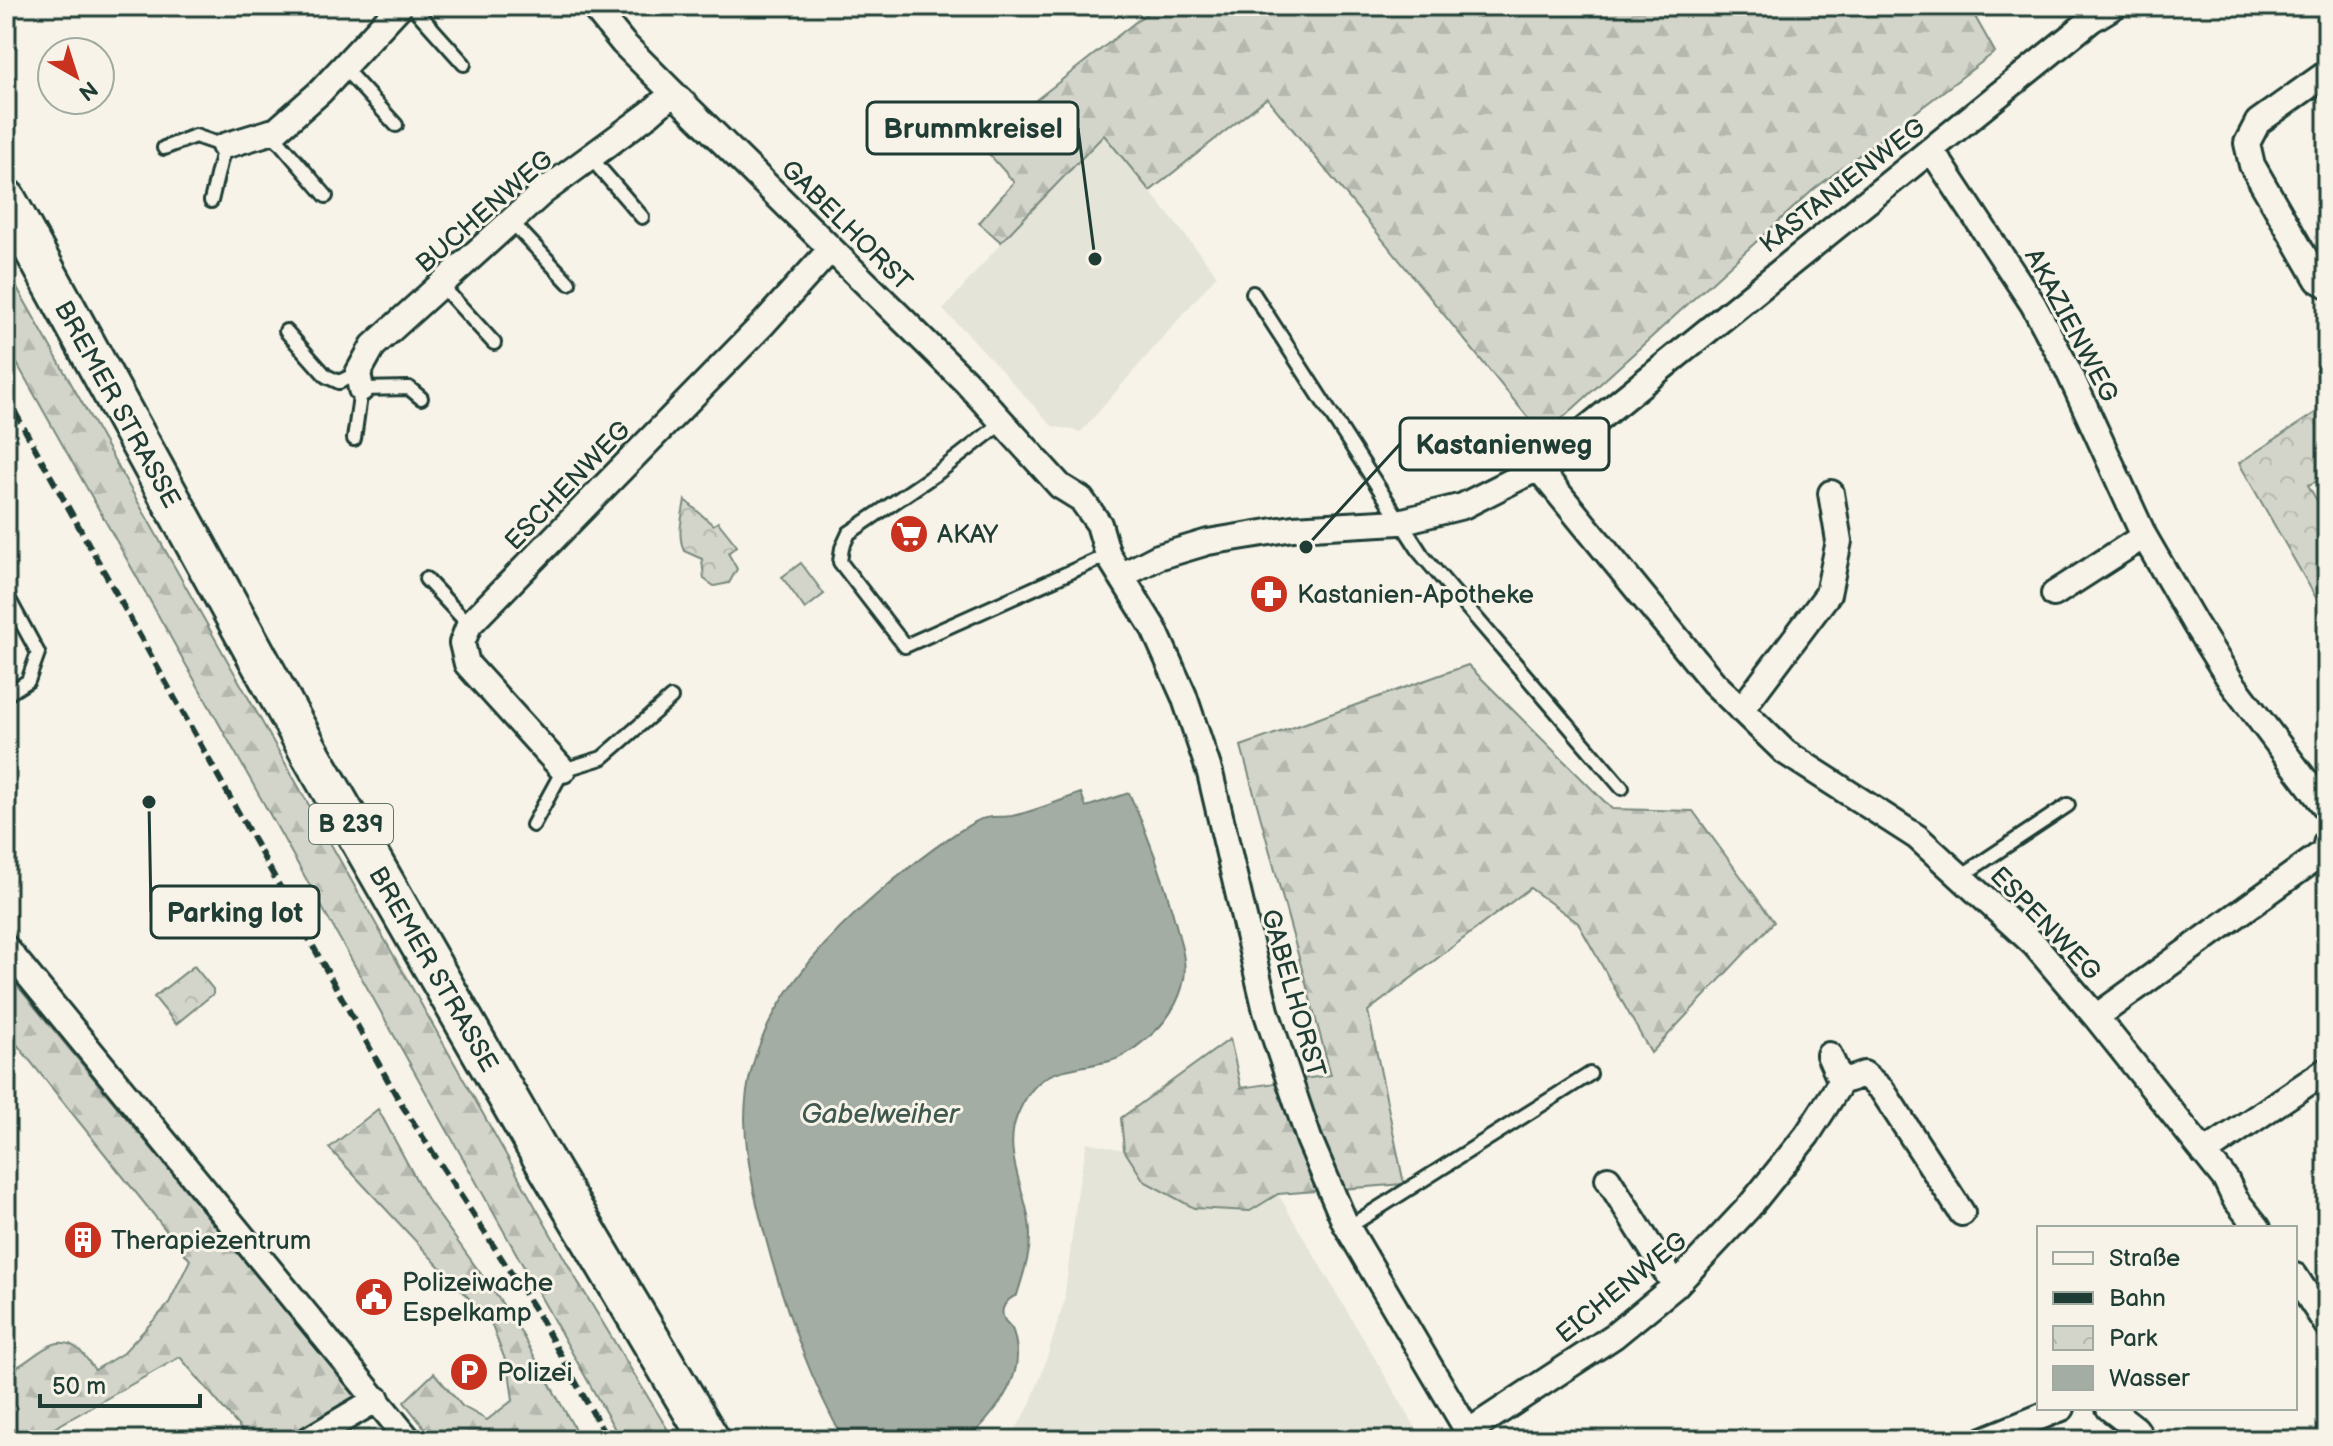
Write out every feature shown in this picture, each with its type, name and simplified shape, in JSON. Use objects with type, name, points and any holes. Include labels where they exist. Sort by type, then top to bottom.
[{"type":"main road","name":"BREMER STRASSE","points":[[6,199],[310,753],[550,1171],[710,1440]]},
{"type":"street","points":[[224,146],[277,130],[320,92],[400,6]]},
{"type":"street","name":"GABELHORST","points":[[593,6],[623,43],[1003,422],[1060,486],[1069,509],[1111,559],[1154,629],[1184,696],[1210,773],[1266,1011],[1309,1139],[1347,1228],[1470,1436]]},
{"type":"street","name":"KASTANIENWEG","points":[[1111,559],[1158,557],[1208,542],[1293,528],[1399,522],[1463,506],[1538,468],[2080,29],[2114,6]]},
{"type":"street","points":[[2327,73],[2258,122],[2247,143],[2252,165],[2318,280],[2327,285]]},
{"type":"street","name":"BUCHENWEG","points":[[360,381],[373,346],[543,192],[673,93]]},
{"type":"street","name":"AKAZIENWEG","points":[[1932,151],[2033,304],[2068,370],[2144,536],[2232,683],[2327,809]]},
{"type":"street","name":"ESCHENWEG","points":[[469,625],[764,323],[831,249]]},
{"type":"street","name":"ESPENWEG","points":[[1538,468],[1713,682],[1741,710],[1785,752],[1917,837],[2035,945],[2226,1180],[2235,1199],[2256,1226]]},
{"type":"street","points":[[1741,710],[1828,594],[1839,541],[1831,493]]},
{"type":"street","points":[[2054,594],[2144,536]]},
{"type":"street","points":[[469,625],[462,643],[467,664],[563,770]]},
{"type":"street","points":[[2096,1017],[2324,852],[2327,841]]},
{"type":"street","points":[[6,948],[409,1440]]},
{"type":"street","points":[[1829,1055],[1841,1082],[1864,1074],[1882,1090],[1962,1213]]},
{"type":"street","points":[[2204,1153],[2327,1070]]},
{"type":"street","name":"EICHENWEG","points":[[1470,1436],[1614,1336],[1675,1286],[1749,1207],[1807,1135],[1841,1082]]},
{"type":"street","points":[[1608,1179],[1675,1286]]},
{"type":"street","points":[[2297,1279],[2327,1325]]},
{"type":"street","points":[[308,1440],[377,1399]]},
{"type":"street","points":[[1983,1440],[2057,1410]]},
{"type":"street","points":[[2112,1410],[2136,1429],[2142,1440]]},
{"type":"lane","points":[[412,6],[464,64]]},
{"type":"lane","points":[[343,67],[396,125]]},
{"type":"lane","points":[[271,132],[326,196]]},
{"type":"lane","points":[[164,148],[195,136],[224,146],[211,201]]},
{"type":"lane","points":[[590,157],[642,217]]},
{"type":"lane","points":[[511,221],[569,283]]},
{"type":"lane","points":[[441,285],[494,343]]},
{"type":"lane","points":[[1253,293],[1422,555],[1622,788]]},
{"type":"lane","points":[[286,331],[326,376],[339,382],[360,381],[409,388],[421,398]]},
{"type":"lane","points":[[354,439],[360,381]]},
{"type":"lane","points":[[1003,422],[940,471],[849,533],[842,548],[840,562],[905,646],[1111,559]]},
{"type":"lane","points":[[426,579],[469,625]]},
{"type":"lane","points":[[6,594],[38,653],[28,681],[6,695]]},
{"type":"lane","points":[[533,825],[563,770],[602,758],[671,698]]},
{"type":"lane","points":[[1961,876],[2068,805]]},
{"type":"lane","points":[[1347,1228],[1590,1074]]},
{"type":"shaded area","points":[[1104,134],[1217,275],[1081,432],[1052,426],[943,310],[1001,243],[979,223],[1014,182],[980,144]]},
{"type":"shaded area","points":[[1087,1142],[1124,1150],[1144,1181],[1250,1211],[1278,1194],[1423,1440],[1009,1440],[1028,1409],[1064,1302]]},
{"type":"green space","points":[[1156,6],[1969,6],[1995,52],[1813,190],[1543,436],[1267,98],[1150,191],[1104,135],[1001,242],[979,223],[1014,182],[980,144]]},
{"type":"green space","points":[[6,268],[575,1277],[674,1440],[621,1440],[6,344]]},
{"type":"green space","points":[[2327,405],[2327,477],[2308,485],[2327,518],[2327,617],[2239,463]]},
{"type":"green space","points":[[685,500],[713,525],[718,522],[737,546],[728,553],[737,569],[729,583],[714,586],[704,579],[702,559],[684,551],[680,532]]},
{"type":"green space","points":[[801,563],[824,594],[805,609],[782,577]]},
{"type":"green space","points":[[1468,665],[1612,809],[1693,811],[1774,922],[1651,1053],[1578,923],[1530,888],[1368,1011],[1404,1184],[1278,1194],[1250,1211],[1194,1208],[1144,1181],[1124,1150],[1121,1118],[1230,1039],[1241,1088],[1331,1075],[1241,746]]},
{"type":"green space","points":[[194,966],[213,989],[213,994],[176,1024],[154,997]]},
{"type":"green space","points":[[6,972],[357,1398],[291,1440],[250,1440],[180,1357],[33,1440],[6,1440],[6,1372],[51,1345],[60,1343],[79,1350],[95,1370],[123,1353],[168,1305],[190,1260],[6,1031]]},
{"type":"green space","points":[[378,1109],[425,1196],[514,1320],[581,1440],[434,1440],[404,1402],[434,1373],[462,1406],[487,1420],[513,1400],[509,1370],[490,1321],[329,1148]]},
{"type":"water","name":"Gabelweiher","points":[[1081,793],[1086,807],[1129,793],[1156,858],[1181,945],[1185,972],[1182,988],[1171,1012],[1159,1027],[1133,1049],[1115,1060],[1066,1070],[1044,1079],[1025,1099],[1017,1116],[1012,1146],[1029,1220],[1030,1243],[1017,1295],[1007,1301],[1003,1308],[1004,1319],[1012,1329],[1017,1351],[1013,1378],[1001,1402],[967,1440],[844,1440],[812,1375],[795,1330],[772,1261],[754,1191],[745,1119],[748,1086],[756,1054],[769,1023],[805,967],[851,918],[911,866],[981,819],[1021,814]]},
{"type":"railway","points":[[6,396],[400,1102],[537,1313],[608,1440]]},
{"type":"place","name":"Brummkreisel","points":[[1095,259]]},
{"type":"place","name":"AKAY","points":[[909,534]]},
{"type":"place","name":"Kastanienweg","points":[[1306,547]]},
{"type":"place","name":"Kastanien-Apotheke","points":[[1269,594]]},
{"type":"place","name":"Parking lot","points":[[149,802]]},
{"type":"place","name":"Therapiezentrum","points":[[83,1240]]},
{"type":"place","name":"Polizeiwache Espelkamp","points":[[374,1297]]},
{"type":"place","name":"Polizei","points":[[469,1372]]}]
